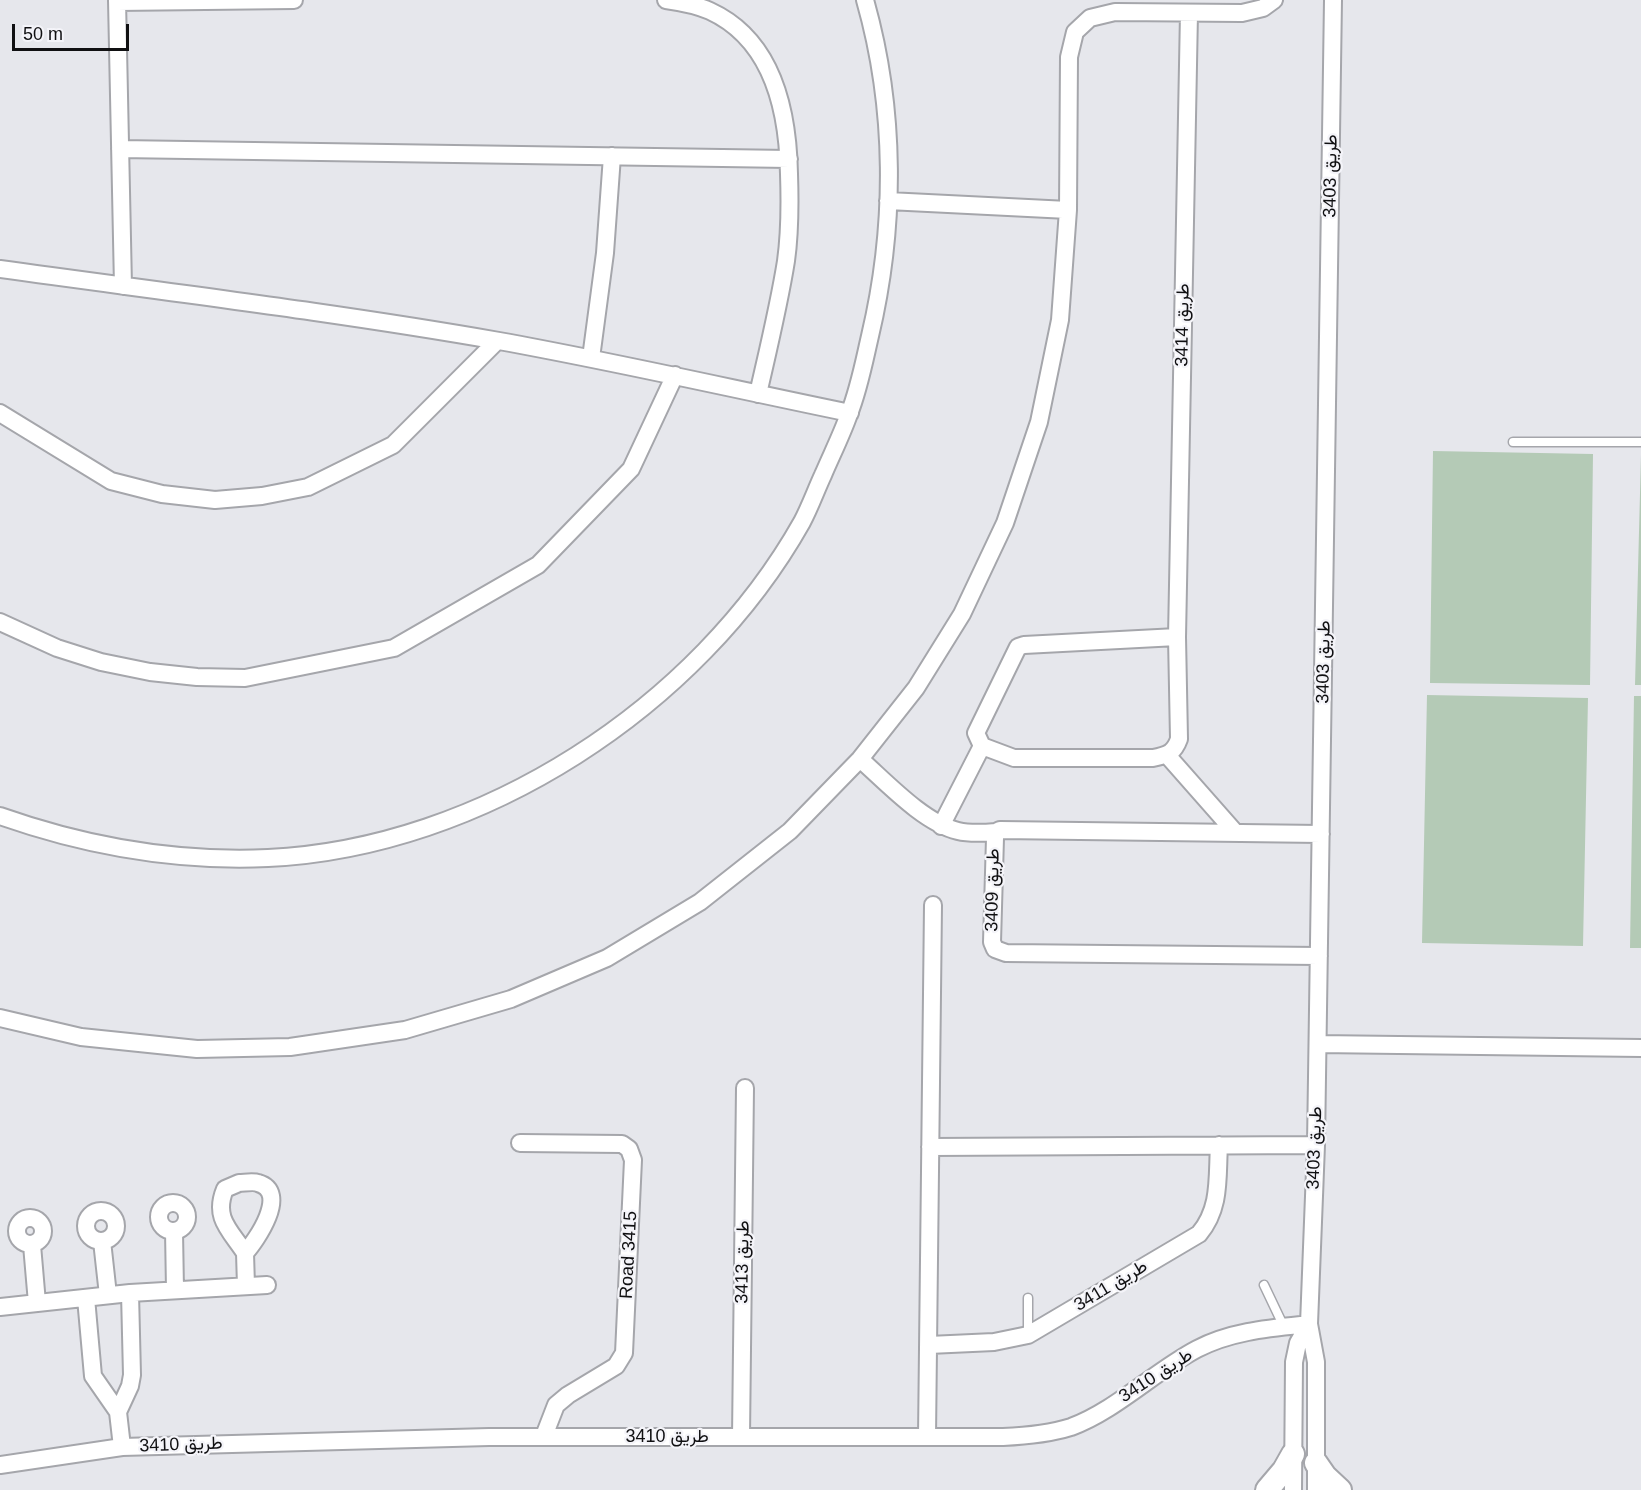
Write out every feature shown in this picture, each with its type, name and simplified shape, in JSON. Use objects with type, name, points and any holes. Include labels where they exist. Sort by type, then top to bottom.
[{"type":"main road","points":[[1267,1490],[1284,1470],[1293,1454]]},
{"type":"main road","points":[[1316,1463],[1325,1476],[1340,1490]]},
{"type":"street","points":[[123,286],[117,1],[294,0]]},
{"type":"street","points":[[666,0],[709,11],[737,29],[768,68],[780,100],[789,159],[790,199],[787,258],[758,394]]},
{"type":"street","points":[[0,816],[55,834],[157,853],[204,858],[269,858],[335,850],[400,835],[462,813],[517,788],[588,748],[636,713],[677,678],[726,627],[759,587],[803,519],[850,413],[878,302],[888,201],[888,130],[884,95],[865,0]]},
{"type":"street","points":[[0,1018],[81,1037],[197,1049],[290,1047],[405,1030],[511,999],[607,958],[700,902],[790,831],[860,759],[916,687],[962,614],[1005,523],[1039,422],[1060,320],[1068,210],[1069,57],[1075,33],[1090,18],[1115,12],[1253,12],[1274,0]]},
{"type":"street","name":"طريق 3403","points":[[1316,1490],[1316,1362],[1309,1324],[1318,1044],[1333,0]]},
{"type":"street","name":"طريق 3414","points":[[1167,755],[1174,750],[1179,738],[1178,637],[1189,13]]},
{"type":"street","points":[[120,149],[789,159]]},
{"type":"street","points":[[591,358],[605,254],[612,156]]},
{"type":"street","points":[[888,201],[1068,210]]},
{"type":"street","points":[[0,269],[351,318],[497,341],[675,375],[850,413]]},
{"type":"street","points":[[0,413],[111,481],[162,494],[215,500],[262,496],[308,487],[393,445],[497,341]]},
{"type":"street","points":[[0,622],[57,648],[101,662],[150,672],[197,677],[245,678],[394,648],[538,565],[631,469],[675,375]]},
{"type":"street","points":[[1178,637],[1018,647],[976,733],[982,746],[1014,758],[1154,758],[1167,755],[1234,831]]},
{"type":"street","points":[[941,826],[982,746]]},
{"type":"street","points":[[860,759],[926,817],[941,826],[960,832],[996,832]]},
{"type":"street","name":"طريق 3409","points":[[1319,956],[1006,952],[995,949],[992,942],[996,832],[1006,830],[1234,831],[1321,834]]},
{"type":"street","points":[[927,1437],[933,905]]},
{"type":"street","points":[[1318,1044],[1641,1048]]},
{"type":"street","name":"طريق 3413","points":[[741,1437],[745,1088]]},
{"type":"street","name":"Road 3415","points":[[520,1143],[622,1144],[629,1149],[633,1160],[624,1353],[616,1366],[568,1395],[556,1405],[544,1436]]},
{"type":"street","name":"طريق 3411","points":[[928,1345],[994,1342],[1028,1335],[1199,1234],[1208,1223],[1214,1210],[1219,1145]]},
{"type":"street","points":[[930,1147],[1316,1145]]},
{"type":"street","points":[[174,1231],[175,1290]]},
{"type":"street","points":[[102,1241],[108,1295]]},
{"type":"street","points":[[32,1245],[37,1303]]},
{"type":"street","points":[[245,1253],[246,1286]]},
{"type":"street","points":[[0,1307],[130,1293],[267,1285]]},
{"type":"street","points":[[118,1412],[132,1376],[130,1293]]},
{"type":"street","points":[[86,1298],[93,1376],[118,1412],[122,1447]]},
{"type":"street","name":"طريق 3403","points":[[1293,1490],[1294,1362],[1298,1343],[1309,1324]]},
{"type":"street","name":"طريق 3410","points":[[0,1465],[122,1447],[544,1436],[1003,1437],[1041,1435],[1072,1426],[1095,1415],[1197,1349],[1221,1339],[1309,1324]]},
{"type":"lane","points":[[1513,442],[1641,442]]},
{"type":"lane","points":[[1264,1285],[1284,1327]]},
{"type":"lane","points":[[1028,1298],[1028,1335]]},
{"type":"green space","points":[[1433,451],[1593,454],[1590,685],[1430,683]]},
{"type":"green space","points":[[1641,455],[1641,685],[1635,685]]},
{"type":"green space","points":[[1427,695],[1588,698],[1583,946],[1422,943]]},
{"type":"green space","points":[[1634,696],[1641,696],[1641,948],[1630,948]]}]
